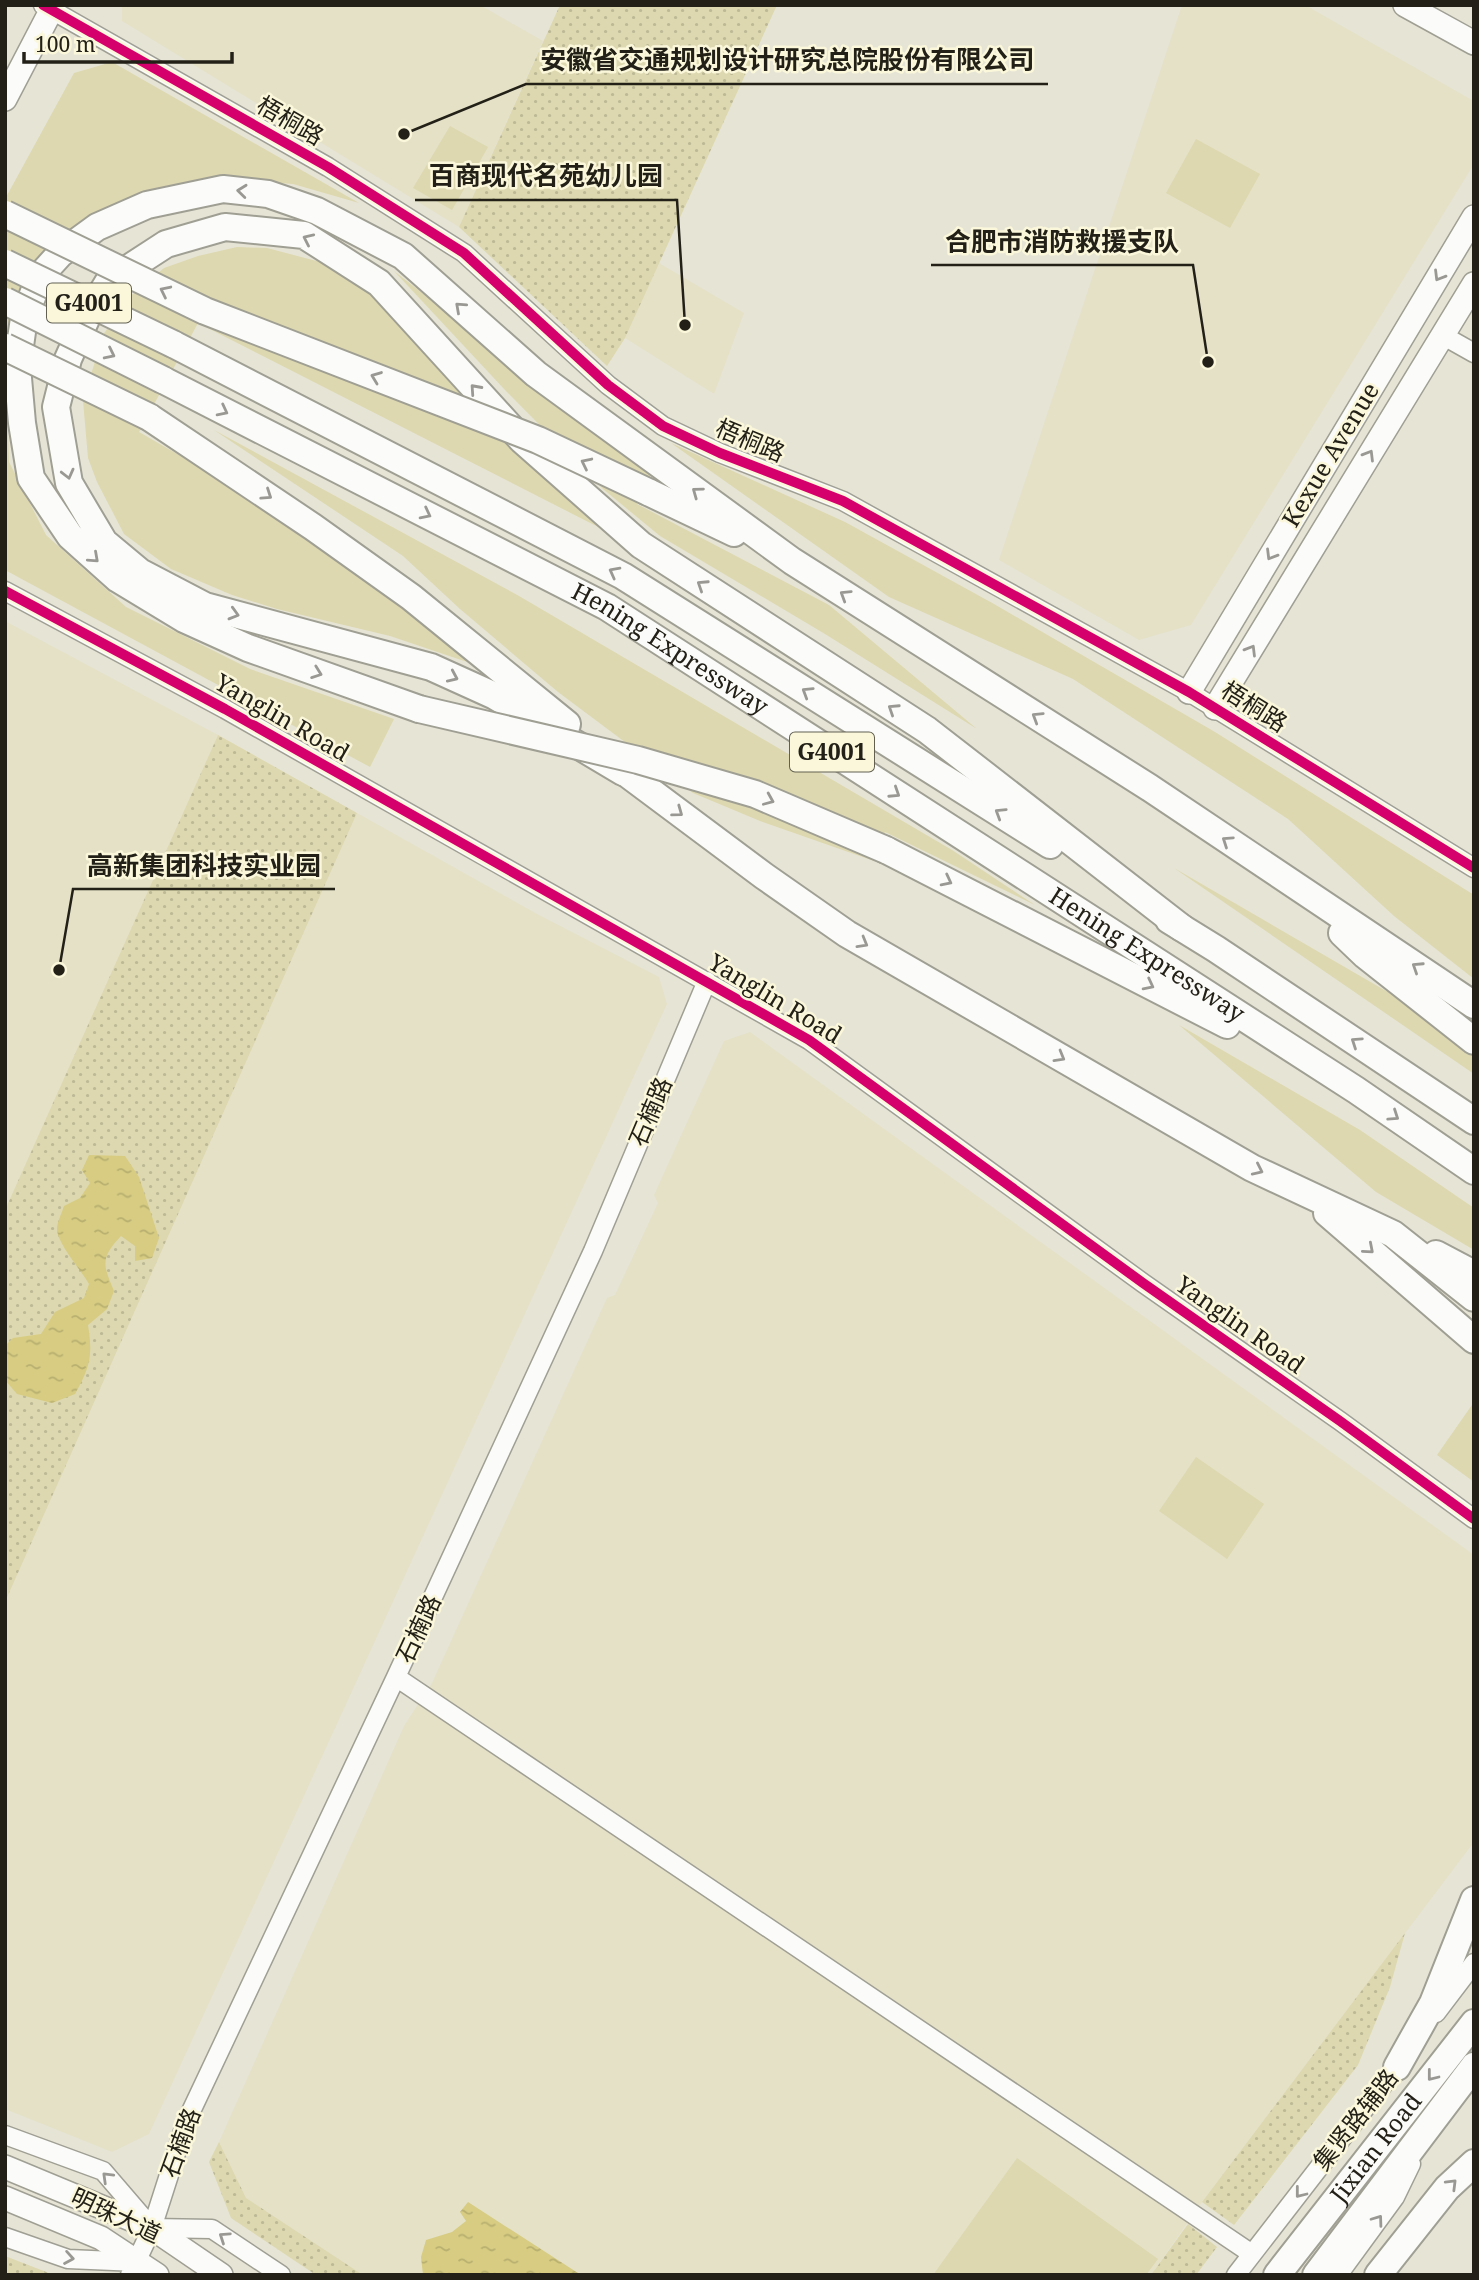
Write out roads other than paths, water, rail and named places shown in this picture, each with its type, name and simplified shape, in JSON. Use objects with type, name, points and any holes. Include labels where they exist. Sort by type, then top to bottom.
[{"type":"highway","points":[[1356,1090],[886,850],[755,794],[638,760],[419,709],[248,648],[184,619],[117,579],[70,536],[31,478],[17,367],[24,318],[40,276],[60,254],[97,227],[147,205],[223,189],[268,194],[317,211],[403,256],[537,374],[792,561],[1150,788],[1474,1005]]},
{"type":"highway","points":[[5,214],[205,311],[538,440],[792,561]]},
{"type":"highway","points":[[622,772],[495,696],[431,667],[205,606],[140,572],[104,542],[69,483],[56,407],[68,359],[86,319],[109,281],[166,244],[225,227],[304,235],[379,283],[522,440],[641,545],[927,730],[1182,928]]},
{"type":"highway","name":"Hening Expressway","points":[[5,263],[173,344],[623,576],[1182,928],[1474,1121]]},
{"type":"highway","name":"Hening Expressway","points":[[5,302],[607,607],[1356,1090],[1474,1171]]},
{"type":"highway","points":[[5,347],[149,417],[313,527],[411,597],[506,672],[622,772],[847,934],[1252,1168],[1474,1274]]},
{"type":"highway","points":[[1290,884],[1365,955],[1474,1041]]},
{"type":"highway","points":[[1299,1189],[1474,1340]]},
{"type":"highway","points":[[1393,1234],[1474,1298]]},
{"type":"highway","points":[[1397,2067],[1433,2003],[1465,1955],[1474,1900]]},
{"type":"highway","name":"Jixian Road","points":[[1277,2275],[1474,2022]]},
{"type":"highway","name":"Jixian Road","points":[[1316,2275],[1474,2066]]},
{"type":"highway","points":[[1378,2275],[1447,2188],[1474,2163]]},
{"type":"main road","points":[[1405,5],[1470,42]]},
{"type":"main road","points":[[5,99],[49,7]]},
{"type":"main road","name":"Kexue Avenue","points":[[1189,692],[1474,217]]},
{"type":"main road","name":"Kexue Avenue","points":[[1215,708],[1474,284]]},
{"type":"main road","name":"明珠大道","points":[[7,2167],[152,2228],[221,2275]]},
{"type":"main road","name":"明珠大道","points":[[5,2198],[101,2238],[137,2270],[157,2275]]},
{"type":"street","name":"梧桐路","points":[[49,7],[328,167],[464,253],[608,386],[663,426],[720,453],[843,501],[1189,692],[1474,868]]},
{"type":"street","points":[[1442,335],[1474,354]]},
{"type":"street","name":"Yanglin Road","points":[[5,591],[225,709],[809,1040],[1474,1519]]},
{"type":"street","name":"石楠路","points":[[137,2270],[186,2122],[593,1251],[707,981]]},
{"type":"street","points":[[396,1677],[1252,2254]]},
{"type":"street","name":"集贤路辅路","points":[[1236,2275],[1397,2067]]},
{"type":"street","points":[[1338,2275],[1395,2197],[1429,2125]]},
{"type":"street","points":[[5,2135],[103,2171],[152,2228],[212,2229],[281,2275]]},
{"type":"street","points":[[5,2237],[68,2259],[137,2270]]},
{"type":"water","points":[[89,1155],[125,1156],[139,1177],[159,1238],[152,1258],[135,1261],[135,1246],[121,1236],[110,1250],[105,1262],[114,1291],[107,1309],[88,1325],[90,1353],[84,1376],[75,1394],[52,1403],[17,1394],[5,1380],[5,1346],[13,1338],[41,1334],[55,1312],[84,1298],[89,1284],[65,1249],[57,1229],[64,1206],[80,1198],[90,1183],[82,1170]]},
{"type":"water","points":[[468,2202],[581,2275],[423,2275],[421,2257],[426,2240],[452,2232],[466,2221],[460,2212]]},
{"type":"place","name":"安徽省交通规划设计研究总院股份有限公司","points":[[404,134]]},
{"type":"place","name":"百商现代名苑幼儿园","points":[[685,325]]},
{"type":"place","name":"合肥市消防救援支队","points":[[1208,362]]},
{"type":"place","name":"高新集团科技实业园","points":[[59,970]]}]
